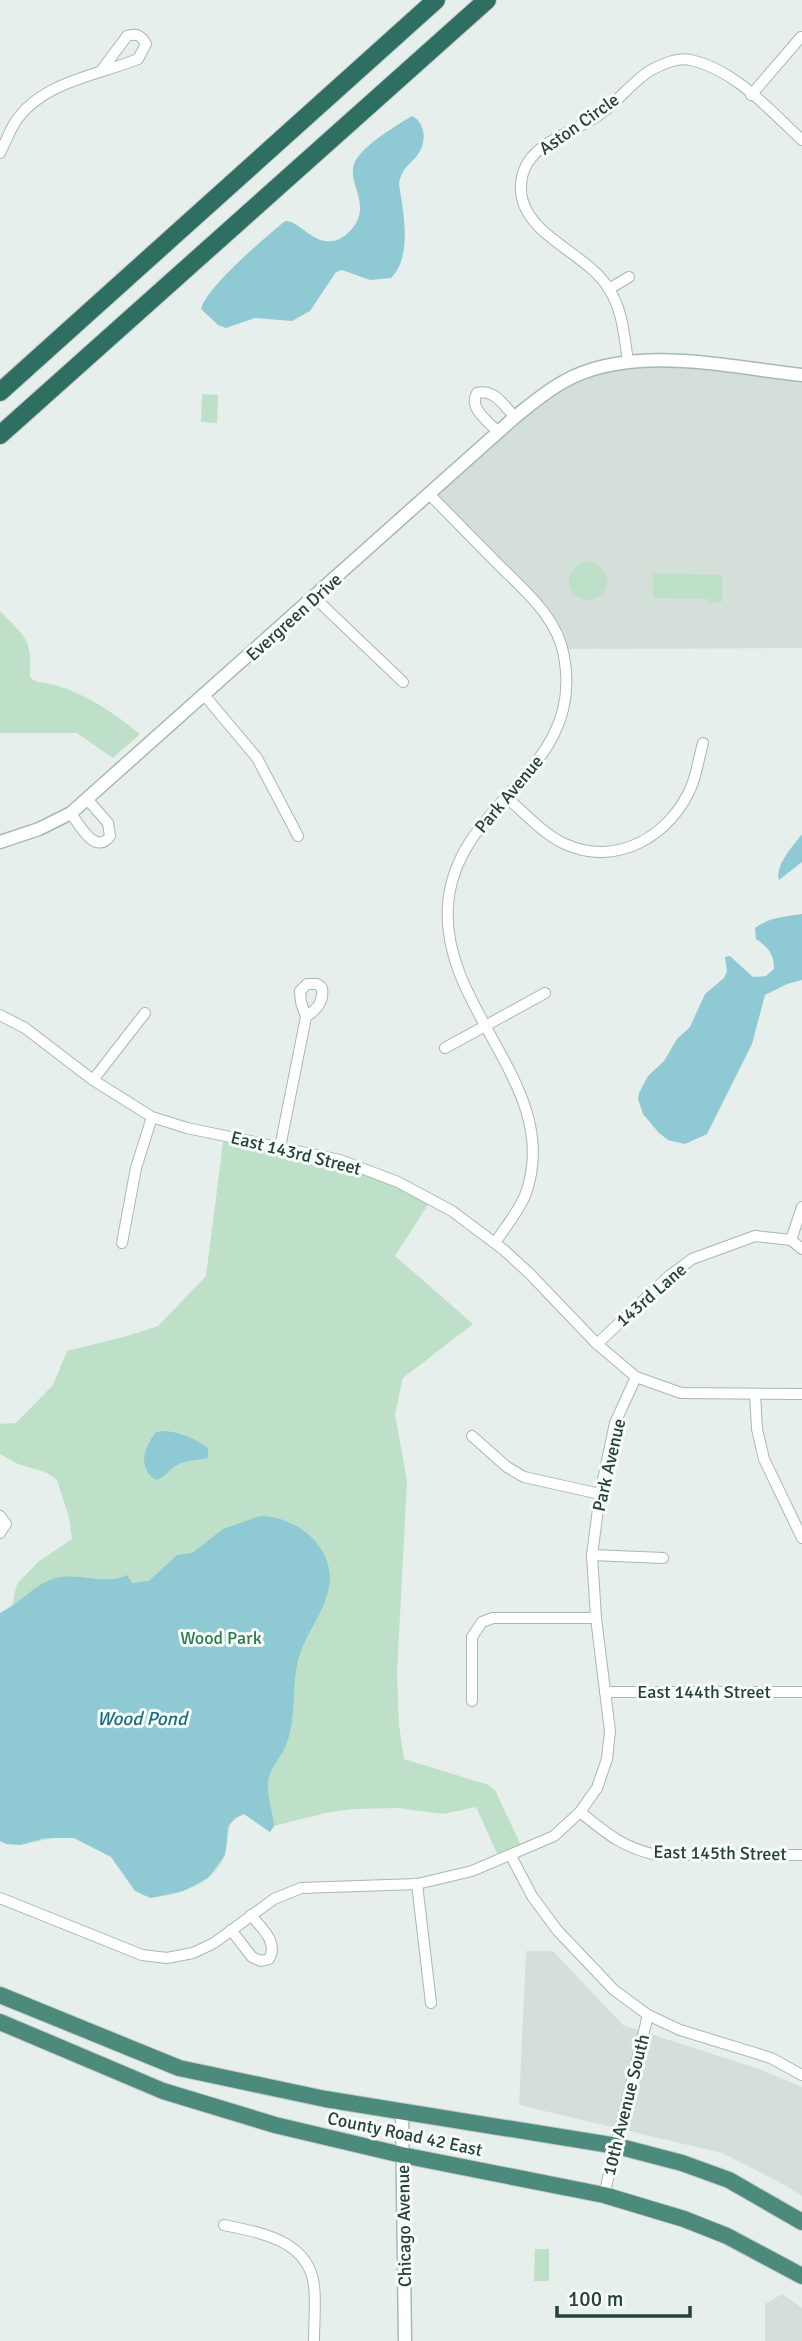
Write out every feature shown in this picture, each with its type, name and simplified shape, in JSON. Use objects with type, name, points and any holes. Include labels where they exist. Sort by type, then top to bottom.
[{"type":"highway","points":[[0,392],[436,0]]},
{"type":"highway","points":[[0,435],[487,0]]},
{"type":"highway","name":"County Road 42 East","points":[[0,1995],[179,2068],[325,2099],[617,2146],[682,2163],[729,2180],[802,2222]]},
{"type":"highway","name":"County Road 42 East","points":[[0,2022],[163,2091],[275,2125],[402,2154],[604,2194],[684,2219],[727,2236],[802,2276]]},
{"type":"street","points":[[0,153],[15,122],[32,103],[57,88],[138,59],[146,44],[142,37],[135,34],[127,36],[101,71]]},
{"type":"street","points":[[751,95],[801,37]]},
{"type":"street","name":"Aston Circle","points":[[628,361],[621,317],[610,289],[593,269],[538,226],[528,214],[522,200],[521,186],[530,159],[544,146],[601,114],[648,72],[670,61],[689,59],[723,71],[802,140]]},
{"type":"street","points":[[610,289],[629,277]]},
{"type":"street","name":"Evergreen Drive","points":[[0,842],[39,829],[71,813],[515,417],[564,381],[596,368],[628,361],[664,359],[802,375]]},
{"type":"street","points":[[498,432],[474,408],[473,399],[477,393],[485,391],[493,394],[515,417]]},
{"type":"street","name":"Park Avenue","points":[[430,495],[540,607],[555,629],[564,654],[567,691],[559,728],[544,754],[478,829],[464,850],[453,878],[448,905],[449,937],[454,965],[523,1098],[533,1143],[532,1169],[525,1196],[495,1243]]},
{"type":"street","points":[[315,598],[403,682]]},
{"type":"street","points":[[205,695],[257,758],[298,836]]},
{"type":"street","points":[[506,797],[547,833],[567,845],[595,852],[625,849],[653,836],[674,816],[692,785],[703,743]]},
{"type":"street","points":[[71,813],[94,842],[107,841],[110,836],[108,823],[87,799]]},
{"type":"street","points":[[445,1048],[545,993]]},
{"type":"street","points":[[93,1080],[145,1013]]},
{"type":"street","name":"East 143rd Street","points":[[0,1015],[25,1028],[93,1080],[152,1117],[187,1128],[340,1160],[398,1182],[452,1211],[495,1243],[530,1274],[597,1344],[636,1377],[681,1392],[802,1394]]},
{"type":"street","points":[[280,1147],[306,1017]]},
{"type":"street","points":[[122,1243],[136,1168],[152,1117]]},
{"type":"street","points":[[802,1207],[791,1240],[802,1249]]},
{"type":"street","name":"143rd Lane","points":[[597,1344],[669,1276],[692,1259],[755,1236],[791,1240]]},
{"type":"street","name":"Park Avenue","points":[[605,1692],[592,1555],[600,1494],[615,1423],[636,1377]]},
{"type":"street","points":[[755,1394],[757,1429],[764,1459],[802,1538]]},
{"type":"street","points":[[472,1436],[524,1477],[600,1494]]},
{"type":"street","points":[[0,1516],[6,1524],[0,1533]]},
{"type":"street","points":[[592,1555],[663,1558]]},
{"type":"street","points":[[472,1701],[472,1637],[482,1622],[493,1618],[596,1618]]},
{"type":"street","points":[[0,1898],[142,1955],[167,1958],[193,1953],[214,1943],[274,1899],[301,1888],[418,1884],[472,1871],[554,1836],[580,1812],[597,1788],[607,1759],[610,1731],[605,1692]]},
{"type":"street","name":"East 144th Street","points":[[605,1692],[802,1692]]},
{"type":"street","name":"East 145th Street","points":[[580,1812],[617,1842],[637,1851],[657,1855],[802,1854]]},
{"type":"street","points":[[511,1856],[532,1896],[557,1930],[614,1990],[648,2015],[680,2030],[771,2058],[802,2075]]},
{"type":"street","points":[[418,1884],[431,2003]]},
{"type":"street","points":[[231,1930],[252,1957],[261,1961],[269,1959],[272,1943],[251,1915]]},
{"type":"street","name":"10th Avenue South","points":[[604,2194],[648,2015]]},
{"type":"street","name":"Chicago Avenue","points":[[401,2111],[405,2341]]},
{"type":"street","points":[[225,2225],[268,2235],[292,2246],[304,2260],[313,2281],[314,2341]]},
{"type":"shaded area","points":[[628,361],[802,375],[802,648],[562,649],[555,630],[430,495],[541,396]]},
{"type":"shaded area","points":[[526,1951],[553,1951],[623,2025],[759,2069],[802,2087],[802,2196],[722,2153],[519,2105]]},
{"type":"shaded area","points":[[782,2294],[802,2308],[802,2341],[765,2341],[765,2304]]},
{"type":"green space","points":[[202,394],[218,395],[217,423],[201,422]]},
{"type":"green space","points":[[588,562],[601,568],[607,581],[601,594],[588,600],[575,594],[569,581],[575,568]]},
{"type":"green space","points":[[653,573],[722,575],[722,602],[709,602],[708,599],[653,598]]},
{"type":"green space","points":[[0,611],[25,639],[30,654],[32,679],[90,699],[140,734],[113,758],[77,733],[0,733]]},
{"type":"green space","name":"Wood Park","points":[[224,1135],[340,1160],[431,1200],[395,1256],[473,1324],[403,1378],[395,1414],[407,1481],[397,1673],[399,1725],[404,1759],[489,1785],[495,1790],[523,1850],[500,1860],[476,1807],[443,1814],[398,1808],[354,1809],[274,1826],[270,1832],[244,1814],[232,1822],[225,1854],[214,1872],[197,1885],[156,1897],[141,1894],[111,1857],[77,1839],[64,1837],[25,1844],[0,1841],[0,1613],[12,1605],[17,1584],[38,1562],[72,1539],[69,1517],[57,1480],[47,1473],[18,1464],[0,1454],[0,1424],[16,1423],[53,1385],[67,1351],[158,1326],[206,1276]]},
{"type":"green space","points":[[535,2249],[549,2249],[549,2281],[534,2281]]},
{"type":"water","points":[[412,116],[422,126],[423,141],[420,151],[400,178],[404,246],[398,269],[391,278],[370,280],[342,270],[336,272],[310,311],[292,321],[255,318],[226,328],[218,325],[201,309],[225,275],[285,221],[325,241],[338,240],[349,232],[360,212],[354,164],[371,144]]},
{"type":"water","points":[[802,834],[802,862],[779,880],[782,862]]},
{"type":"water","points":[[802,914],[802,980],[765,995],[752,1044],[707,1134],[685,1144],[668,1140],[643,1114],[638,1099],[648,1076],[664,1061],[677,1039],[690,1027],[705,994],[724,978],[727,971],[725,957],[730,956],[753,977],[766,976],[774,969],[773,959],[767,948],[756,939],[755,928],[772,920]]},
{"type":"water","points":[[156,1432],[182,1434],[208,1448],[208,1458],[179,1464],[156,1480],[146,1470],[144,1457]]},
{"type":"water","name":"Wood Pond","points":[[260,1516],[287,1521],[311,1536],[320,1547],[330,1572],[326,1597],[298,1661],[289,1735],[269,1778],[268,1794],[274,1826],[270,1832],[244,1814],[235,1818],[228,1826],[225,1855],[208,1878],[183,1891],[151,1898],[135,1891],[111,1857],[74,1838],[44,1838],[21,1845],[0,1841],[0,1613],[40,1585],[56,1578],[110,1579],[127,1575],[132,1583],[149,1581],[177,1555],[192,1553],[223,1529]]}]
